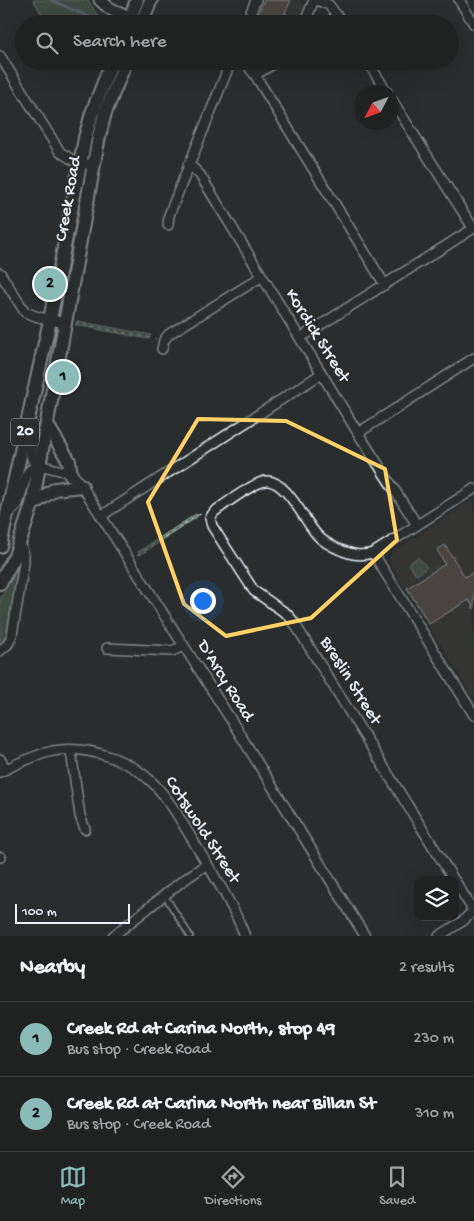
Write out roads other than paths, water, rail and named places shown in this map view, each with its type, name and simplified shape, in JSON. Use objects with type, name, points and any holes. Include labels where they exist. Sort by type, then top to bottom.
[{"type":"main road","points":[[136,15],[137,0]]},
{"type":"main road","points":[[140,15],[151,0]]},
{"type":"main road","name":"Creek Road","points":[[0,583],[15,556],[32,505],[65,323],[87,164],[85,138],[92,113],[109,70]]},
{"type":"main road","name":"Creek Road","points":[[0,546],[87,164],[122,70]]},
{"type":"main road","points":[[46,426],[69,462],[71,475]]},
{"type":"main road","points":[[32,505],[55,489],[82,486]]},
{"type":"street","points":[[100,0],[109,8],[122,15]]},
{"type":"street","points":[[250,15],[256,0]]},
{"type":"street","points":[[308,15],[315,0],[329,5],[336,15]]},
{"type":"street","points":[[460,0],[471,13],[474,24]]},
{"type":"street","points":[[0,56],[58,150],[65,156],[87,164]]},
{"type":"street","points":[[168,225],[169,215],[227,70]]},
{"type":"street","points":[[251,70],[385,285]]},
{"type":"street","points":[[255,75],[263,70]]},
{"type":"street","points":[[373,70],[382,85]]},
{"type":"street","points":[[300,338],[474,228],[399,111]]},
{"type":"street","name":"Kordick Street","points":[[188,166],[200,175],[261,277],[417,525]]},
{"type":"street","points":[[0,274],[22,309],[33,316],[65,323]]},
{"type":"street","points":[[163,345],[169,334],[261,277]]},
{"type":"street","points":[[358,433],[474,358]]},
{"type":"street","points":[[101,516],[322,374]]},
{"type":"street","name":"Creek Road","points":[[8,515],[18,504],[27,474],[39,465],[32,459],[32,440],[26,429]]},
{"type":"street","name":"D'Arcy Road","points":[[39,465],[60,469],[71,475],[82,486],[365,936]]},
{"type":"street","name":"Breslin Street","points":[[373,553],[359,556],[324,542],[316,534],[292,498],[269,480],[260,482],[214,512],[210,518],[212,526],[254,592],[287,614],[293,621],[452,876]]},
{"type":"street","points":[[474,489],[373,553],[474,715]]},
{"type":"street","name":"Creek Road","points":[[0,651],[8,644],[12,635],[24,563],[20,542]]},
{"type":"street","points":[[107,648],[172,651],[184,646]]},
{"type":"street","name":"Cotswold Street","points":[[3,771],[54,751],[88,752],[108,756],[138,770],[153,783],[170,803],[234,908],[245,936]]},
{"type":"street","points":[[71,751],[80,816],[85,829]]},
{"type":"street","points":[[0,759],[3,771]]},
{"type":"street","points":[[113,936],[164,894],[207,864]]},
{"type":"street","name":"Breslin Street","points":[[459,886],[474,910]]},
{"type":"street","points":[[439,936],[463,921],[474,910]]},
{"type":"lane","points":[[164,894],[190,936]]},
{"type":"waterway","points":[[51,0],[85,15]]},
{"type":"place","name":"Creek Rd at Carina North near Billan St","points":[[50,284]]},
{"type":"place","name":"Creek Rd at Carina North, stop 49","points":[[63,377]]}]
